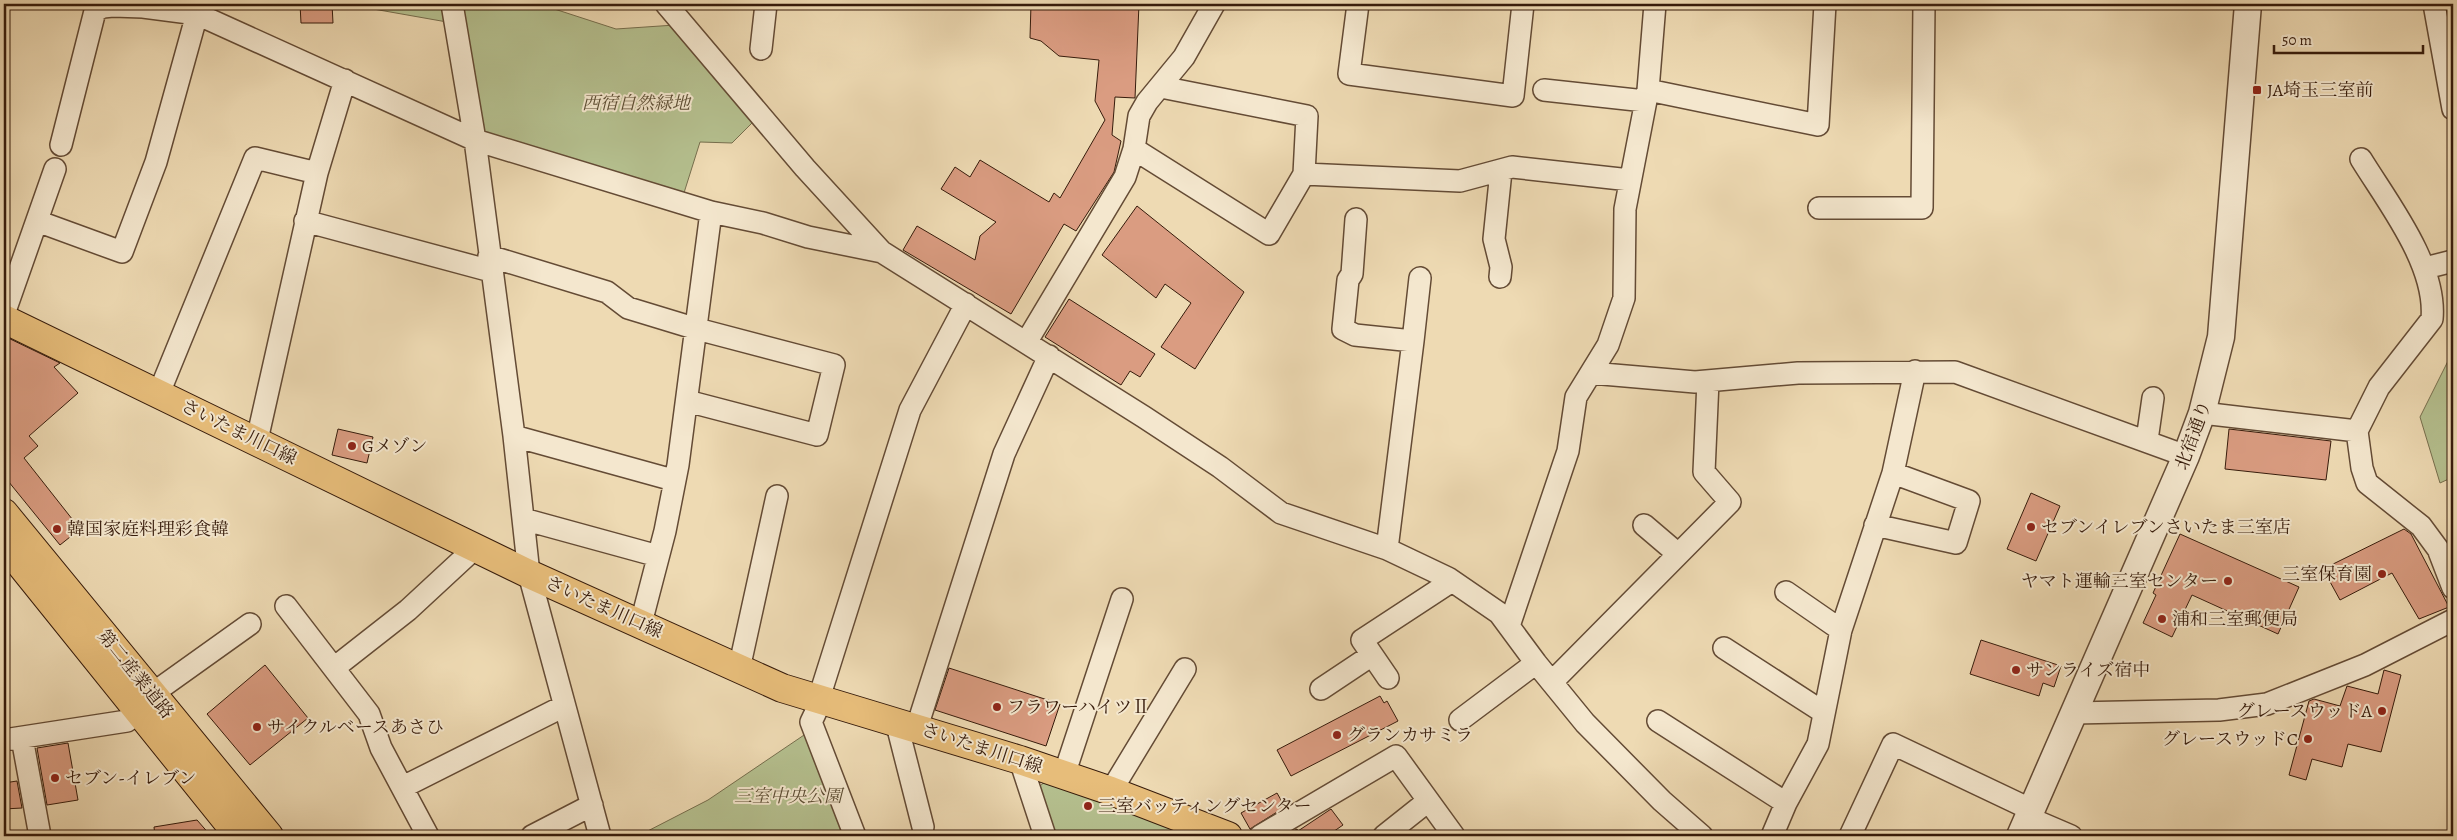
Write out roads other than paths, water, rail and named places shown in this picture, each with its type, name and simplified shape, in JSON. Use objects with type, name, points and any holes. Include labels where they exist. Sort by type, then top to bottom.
[{"type":"main road","name":"さいたま川口線","points":[[4,319],[257,440],[529,574],[782,688],[907,724],[1020,760],[1112,791],[1196,830],[1228,836]]},
{"type":"main road","name":"第二産業道路","points":[[4,513],[145,703],[239,836]]},
{"type":"main road","name":"第二産業道路","points":[[4,544],[145,703],[269,836]]},
{"type":"street","points":[[452,4],[475,140],[514,436],[529,574],[600,836]]},
{"type":"street","points":[[666,4],[805,168],[882,252],[1027,341],[1220,467],[1281,513],[1388,549],[1452,581],[1499,613],[1536,663],[1585,723],[1694,834]]},
{"type":"street","points":[[761,49],[766,4]]},
{"type":"street","points":[[1027,341],[1125,177],[1134,149],[1139,116],[1147,102],[1184,57],[1214,4]]},
{"type":"street","points":[[1358,4],[1349,74],[1512,96],[1524,4]]},
{"type":"street","points":[[1509,626],[1568,451],[1576,397],[1608,344],[1624,298],[1625,209],[1646,96],[1655,4]]},
{"type":"street","points":[[1544,90],[1646,96],[1818,125],[1825,4]]},
{"type":"street","points":[[1819,208],[1922,208],[1924,4]]},
{"type":"street","name":"北宿通り","points":[[2027,821],[2186,456],[2202,413],[2221,337],[2248,4]]},
{"type":"street","points":[[2434,4],[2448,44],[2453,109]]},
{"type":"street","points":[[61,145],[95,11],[103,7],[144,5],[198,14],[475,140],[711,212],[763,223],[808,237],[882,252]]},
{"type":"street","points":[[37,221],[122,252],[156,162],[198,14]]},
{"type":"street","points":[[257,440],[305,221],[317,173],[345,80]]},
{"type":"street","points":[[1134,149],[1269,234],[1304,174],[1307,116],[1161,87]]},
{"type":"street","points":[[159,393],[255,158],[317,173]]},
{"type":"street","points":[[2361,159],[2426,268],[2433,308],[2432,319],[2379,387],[2357,431],[2362,468],[2367,484],[2426,531],[2438,548],[2453,588]]},
{"type":"street","points":[[1304,174],[1460,181],[1501,171],[1512,166],[1630,180]]},
{"type":"street","points":[[4,314],[55,169]]},
{"type":"street","points":[[1500,277],[1501,267],[1494,240],[1501,171]]},
{"type":"street","points":[[641,623],[670,509],[673,480],[678,464],[711,212]]},
{"type":"street","points":[[1356,219],[1352,274],[1348,280],[1343,329],[1355,335],[1413,341]]},
{"type":"street","points":[[305,221],[608,292],[628,308],[697,329],[834,365],[817,435],[687,401]]},
{"type":"street","points":[[2426,268],[2453,261]]},
{"type":"street","points":[[1388,549],[1420,278]]},
{"type":"street","points":[[855,836],[811,722],[910,410],[966,304]]},
{"type":"street","points":[[923,827],[907,724],[1004,454],[1049,356]]},
{"type":"street","points":[[1772,836],[1786,803],[1818,744],[1841,630],[1892,473],[1916,371]]},
{"type":"street","points":[[1591,373],[1695,382],[1798,373],[1954,372],[2147,440],[2186,456]]},
{"type":"street","points":[[1552,682],[1730,502],[1704,472],[1708,381]]},
{"type":"street","points":[[2147,440],[2153,398]]},
{"type":"street","points":[[2202,413],[2357,431]]},
{"type":"street","points":[[514,436],[673,480]]},
{"type":"street","points":[[1875,525],[1956,543],[1966,516],[1970,501],[1892,473]]},
{"type":"street","points":[[739,669],[777,496]]},
{"type":"street","points":[[523,519],[658,556]]},
{"type":"street","points":[[1644,525],[1678,554]]},
{"type":"street","points":[[334,668],[408,610],[476,548]]},
{"type":"street","points":[[1388,678],[1362,640],[1452,581]]},
{"type":"street","points":[[1786,592],[1841,630]]},
{"type":"street","points":[[1064,776],[1122,599]]},
{"type":"street","points":[[286,606],[368,714],[381,748],[428,836]]},
{"type":"street","points":[[2074,713],[2219,710],[2267,704],[2365,665],[2453,620]]},
{"type":"street","points":[[40,836],[13,739],[127,722],[145,703],[250,624]]},
{"type":"street","points":[[1724,648],[1823,712]]},
{"type":"street","points":[[1321,689],[1372,654]]},
{"type":"street","points":[[1460,720],[1536,663]]},
{"type":"street","points":[[1112,791],[1185,669]]},
{"type":"street","points":[[402,787],[564,706]]},
{"type":"street","points":[[1658,721],[1786,803]]},
{"type":"street","points":[[1850,836],[1893,744],[2027,821],[2071,836]]},
{"type":"street","points":[[1260,836],[1396,756],[1454,836]]},
{"type":"street","points":[[1020,760],[1045,836]]},
{"type":"street","points":[[1384,836],[1428,801]]},
{"type":"street","points":[[532,836],[592,805]]},
{"type":"place","name":"JA埼玉三室前","points":[[2257,90]]},
{"type":"place","name":"Gメゾン","points":[[352,446]]},
{"type":"place","name":"セブンイレブンさいたま三室店","points":[[2031,527]]},
{"type":"place","name":"韓国家庭料理彩食韓","points":[[57,529]]},
{"type":"place","name":"三室保育園","points":[[2382,574]]},
{"type":"place","name":"ヤマト運輸三室センター","points":[[2228,581]]},
{"type":"place","name":"浦和三室郵便局","points":[[2162,619]]},
{"type":"place","name":"サンライズ宿中","points":[[2016,670]]},
{"type":"place","name":"フラワーハイツⅡ","points":[[997,707]]},
{"type":"place","name":"グレースウッドA","points":[[2382,711]]},
{"type":"place","name":"サイクルベースあさひ","points":[[257,727]]},
{"type":"place","name":"グランカサミラ","points":[[1337,735]]},
{"type":"place","name":"グレースウッドC","points":[[2308,739]]},
{"type":"place","name":"セブン-イレブン","points":[[55,778]]},
{"type":"place","name":"三室バッティングセンター","points":[[1088,806]]},
{"type":"park label","name":"西宿自然緑地","points":[[636,103]]},
{"type":"park label","name":"三室中央公園","points":[[788,796]]}]
